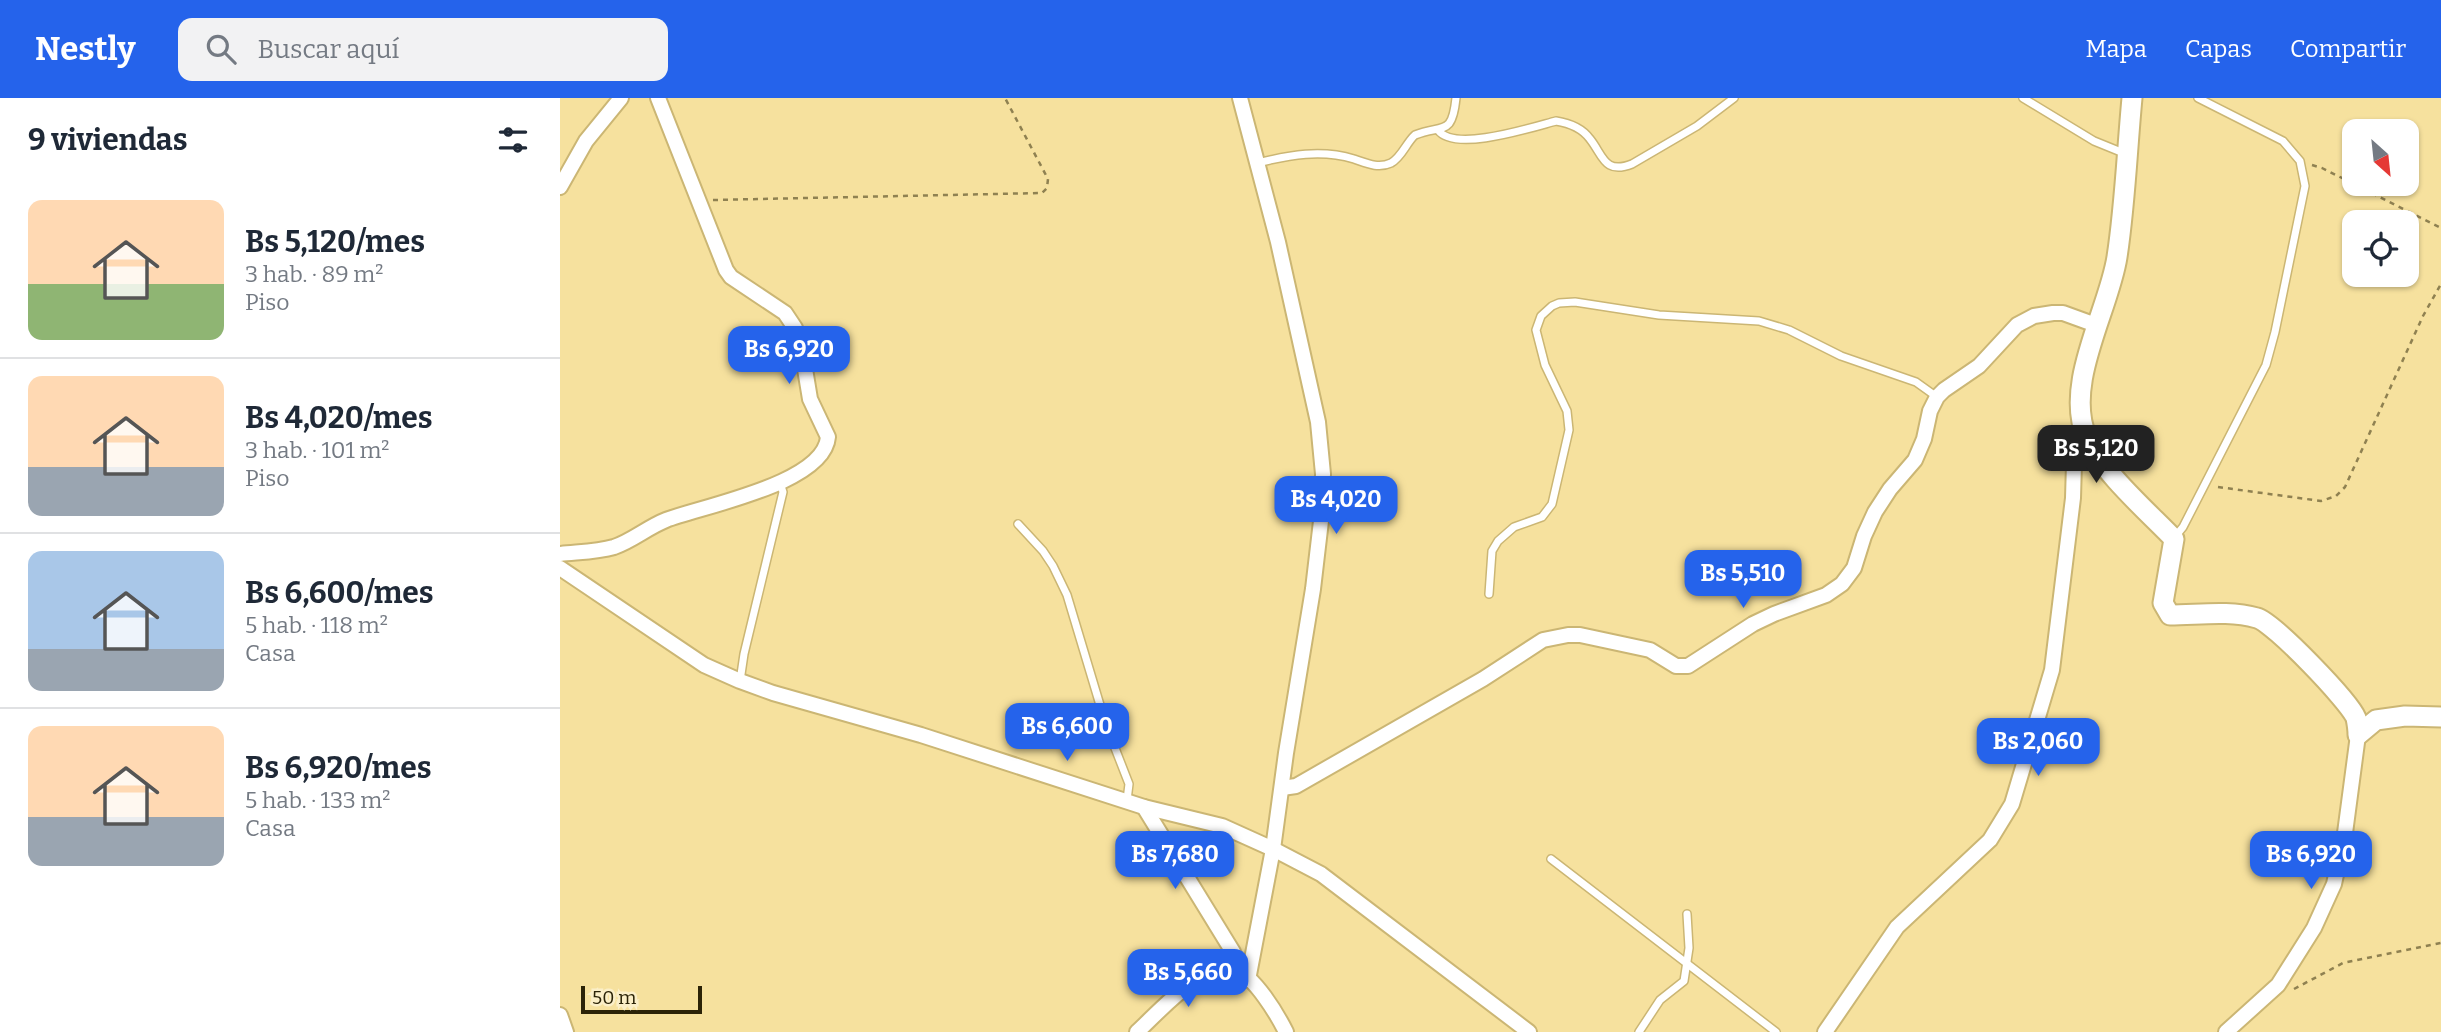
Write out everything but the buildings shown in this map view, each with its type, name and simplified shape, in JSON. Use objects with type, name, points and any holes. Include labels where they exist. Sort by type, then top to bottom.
[{"type":"street","points":[[560,187],[586,141],[621,98]]},
{"type":"street","points":[[560,554],[613,547],[666,520],[780,483],[813,461],[825,447],[828,437],[810,399],[795,328],[785,313],[731,277],[697,200],[658,98]]},
{"type":"street","points":[[1240,98],[1278,242],[1318,422],[1323,474],[1313,589],[1273,849],[1248,980]]},
{"type":"street","points":[[2132,98],[2117,257],[2112,284],[2096,325],[2081,398],[2087,438],[2113,474],[2174,538],[2163,603],[2170,615],[2232,614],[2260,618],[2343,699],[2356,718],[2358,735],[2345,833],[2334,884],[2314,928],[2278,985],[2226,1032]]},
{"type":"street","points":[[1282,788],[1296,786],[1483,679],[1543,640],[1580,635],[1650,650],[1676,666],[1688,666],[1753,624],[1835,591],[1854,568],[1869,524],[1882,500],[1915,460],[1937,397],[1979,366],[2009,332],[2025,320],[2063,313],[2096,325]]},
{"type":"street","points":[[1825,1032],[1897,928],[1990,840],[2011,804],[2052,670],[2073,498],[2074,463],[2077,450],[2087,438]]},
{"type":"street","points":[[560,568],[704,665],[740,681],[1144,807],[1222,826],[1273,849],[1321,874],[1529,1032]]},
{"type":"street","points":[[2358,735],[2376,720],[2405,716],[2441,717]]},
{"type":"street","points":[[1144,807],[1233,952],[1235,970]]},
{"type":"street","points":[[1137,1032],[1200,976],[1214,970],[1235,970],[1248,980],[1265,997],[1286,1032]]},
{"type":"street","points":[[560,1015],[566,1032]]},
{"type":"lane","points":[[1257,163],[1314,153],[1342,156],[1372,166],[1385,165],[1397,158],[1415,135],[1446,127],[1454,118],[1457,98]]},
{"type":"lane","points":[[1438,130],[1446,137],[1473,139],[1556,121],[1564,122],[1584,133],[1602,160],[1620,167],[1632,164],[1697,125],[1734,98]]},
{"type":"lane","points":[[2023,98],[2094,141],[2127,154]]},
{"type":"lane","points":[[2174,538],[2183,527],[2260,380],[2271,349],[2304,194],[2303,169],[2296,153],[2283,141],[2198,98]]},
{"type":"lane","points":[[1489,594],[1492,551],[1498,541],[1514,527],[1535,521],[1548,511],[1557,484],[1569,421],[1564,400],[1545,365],[1536,330],[1541,316],[1552,306],[1575,302],[1659,315],[1759,321],[1789,330],[1841,356],[1916,382],[1937,397]]},
{"type":"lane","points":[[740,681],[783,492],[780,483]]},
{"type":"lane","points":[[1018,524],[1043,551],[1068,595],[1106,725],[1129,784],[1127,800]]},
{"type":"lane","points":[[1551,859],[1776,1032]]},
{"type":"lane","points":[[1639,1032],[1660,1000],[1684,981],[1687,964],[1687,914]]},
{"type":"path","points":[[697,200],[1042,193],[1047,188],[1048,179],[1005,98]]},
{"type":"path","points":[[2303,169],[2318,166],[2342,178]]},
{"type":"path","points":[[2378,196],[2441,228]]},
{"type":"path","points":[[2205,486],[2321,501],[2336,496],[2344,487],[2423,316],[2441,284]]},
{"type":"path","points":[[2278,985],[2288,989],[2298,988],[2343,963],[2441,943]]}]
